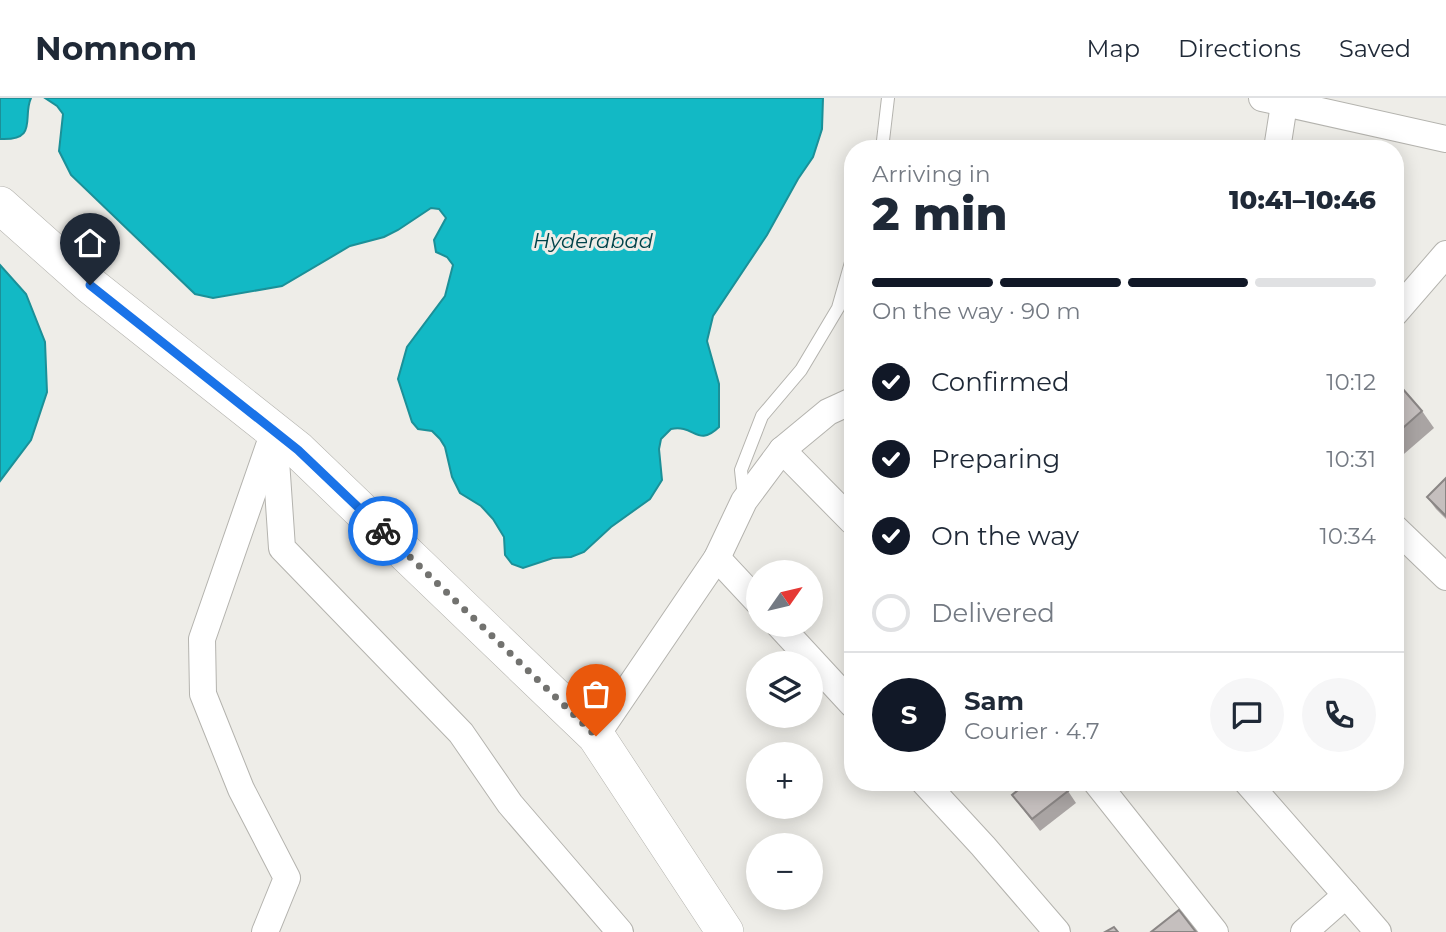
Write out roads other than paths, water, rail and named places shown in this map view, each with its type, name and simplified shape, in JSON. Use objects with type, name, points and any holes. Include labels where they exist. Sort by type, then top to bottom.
[{"type":"street","points":[[1277,140],[1277,100],[1446,139]]},
{"type":"street","points":[[0,205],[90,285],[298,450],[596,736],[725,932]]},
{"type":"street","points":[[1404,303],[1446,254]]},
{"type":"street","points":[[596,736],[717,558],[744,501],[782,450],[828,412],[844,405]]},
{"type":"street","points":[[265,932],[287,878],[242,789],[203,694],[202,639],[275,431]]},
{"type":"street","points":[[275,431],[282,548],[461,733],[510,804],[620,932]]},
{"type":"street","points":[[782,450],[844,514]]},
{"type":"street","points":[[1404,537],[1446,577]]},
{"type":"street","points":[[717,558],[746,589]]},
{"type":"street","points":[[790,637],[844,695]]},
{"type":"street","points":[[933,791],[1057,932]]},
{"type":"street","points":[[1103,791],[1216,932]]},
{"type":"street","points":[[1255,791],[1378,932]]},
{"type":"street","points":[[1304,932],[1346,895]]},
{"type":"lane","points":[[883,140],[888,98]]},
{"type":"lane","points":[[744,501],[741,470],[762,416],[802,370],[838,308],[844,287]]},
{"type":"water","points":[[0,98],[31,98],[27,126],[20,136],[0,139]]},
{"type":"water","name":"Hyderabad","points":[[45,98],[823,98],[822,129],[813,157],[767,235],[713,316],[707,341],[719,384],[719,427],[712,433],[700,436],[679,428],[671,429],[661,439],[659,449],[662,480],[650,499],[611,527],[584,552],[523,568],[512,564],[505,555],[504,537],[493,519],[481,506],[460,493],[440,439],[432,431],[418,429],[412,422],[398,379],[407,347],[445,296],[453,265],[447,257],[436,252],[434,240],[446,218],[439,209],[431,208],[384,237],[350,246],[282,286],[213,298],[195,294],[71,175],[59,151],[63,114]]},
{"type":"water","points":[[0,265],[26,294],[45,342],[47,392],[31,440],[0,481]]}]
